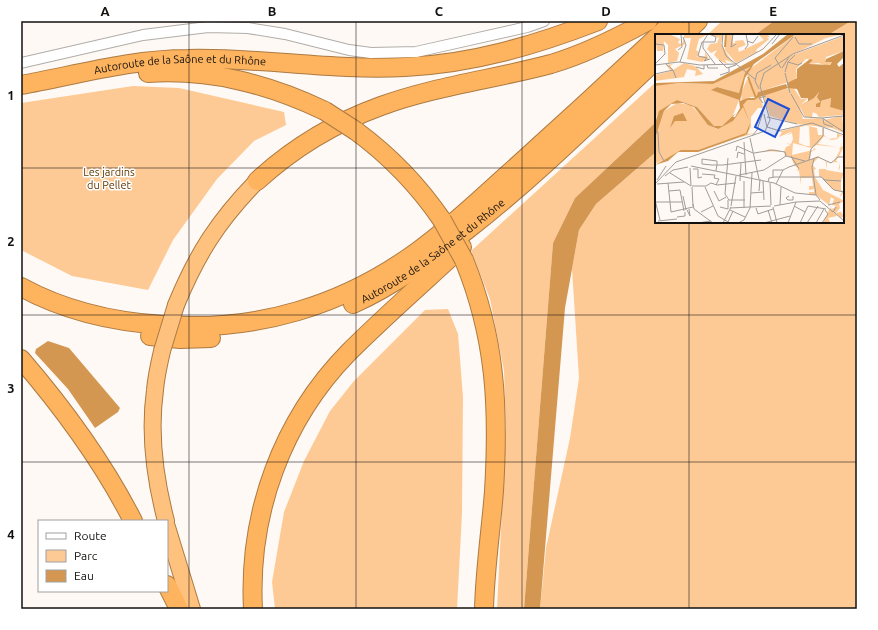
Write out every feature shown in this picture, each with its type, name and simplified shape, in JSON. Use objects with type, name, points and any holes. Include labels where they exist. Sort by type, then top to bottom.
[{"type":"highway","name":"Autoroute de la Saône et du Rhône","points":[[21,85],[124,71],[186,58],[242,59],[372,67],[429,66],[470,60],[502,53],[556,37],[598,21]]},
{"type":"highway","points":[[614,39],[622,28],[632,21]]},
{"type":"highway","points":[[166,520],[154,451],[153,423],[154,390],[162,351],[176,305],[202,248],[237,201],[257,180],[277,163],[325,130],[382,106],[415,96],[552,63],[583,53],[648,21]]},
{"type":"highway","points":[[660,34],[674,21]]},
{"type":"highway","points":[[684,34],[698,21]]},
{"type":"highway","points":[[21,287],[56,304],[81,312],[116,320],[156,325],[208,327],[249,323],[314,307],[350,292],[385,273],[419,251],[571,118],[655,39]]},
{"type":"highway","name":"Autoroute de la Saône et du Rhône","points":[[21,300],[64,318],[104,329],[180,339],[219,338],[268,331],[315,320],[341,310],[398,281],[435,255],[512,195],[655,61]]},
{"type":"highway","points":[[124,71],[206,74],[231,78],[291,95],[325,111],[356,130],[382,150],[406,174],[442,220],[464,260],[482,310],[490,342],[495,386],[496,438],[494,483],[484,609]]},
{"type":"highway","points":[[21,91],[105,74]]},
{"type":"highway","points":[[253,609],[252,590],[255,550],[260,515],[279,457],[293,426],[315,393],[348,353],[498,214],[512,195]]},
{"type":"highway","points":[[21,359],[62,408],[85,440],[132,520]]},
{"type":"highway","points":[[168,530],[192,609]]},
{"type":"highway","points":[[168,587],[179,609]]},
{"type":"street","points":[[21,63],[143,35],[208,27],[248,28],[278,32],[349,50],[371,53],[416,52],[527,27],[544,21]]},
{"type":"green space","points":[[722,21],[774,21],[756,34],[708,34]]},
{"type":"green space","points":[[851,21],[857,21],[857,609],[540,609],[546,548],[570,438],[579,378],[572,269],[579,230],[596,204],[655,153],[655,223],[844,223],[844,34],[830,34]]},
{"type":"green space","points":[[655,83],[655,123],[575,198],[553,243],[524,609],[497,609],[506,427],[504,371],[490,299],[471,251]]},
{"type":"green space","name":"Les jardins du Pellet","points":[[133,86],[179,88],[284,112],[286,125],[254,141],[217,179],[173,240],[148,290],[72,276],[21,250],[21,103]]},
{"type":"green space","points":[[448,309],[458,334],[463,397],[462,513],[457,609],[275,609],[272,582],[284,512],[304,461],[330,411],[354,381],[425,310]]},
{"type":"water","points":[[774,21],[851,21],[830,34],[756,34]]},
{"type":"water","points":[[655,123],[655,153],[596,204],[579,230],[565,308],[540,609],[524,609],[553,243],[575,198]]},
{"type":"water","points":[[48,341],[69,348],[120,408],[118,412],[95,428],[68,389],[35,353],[36,349]]}]
